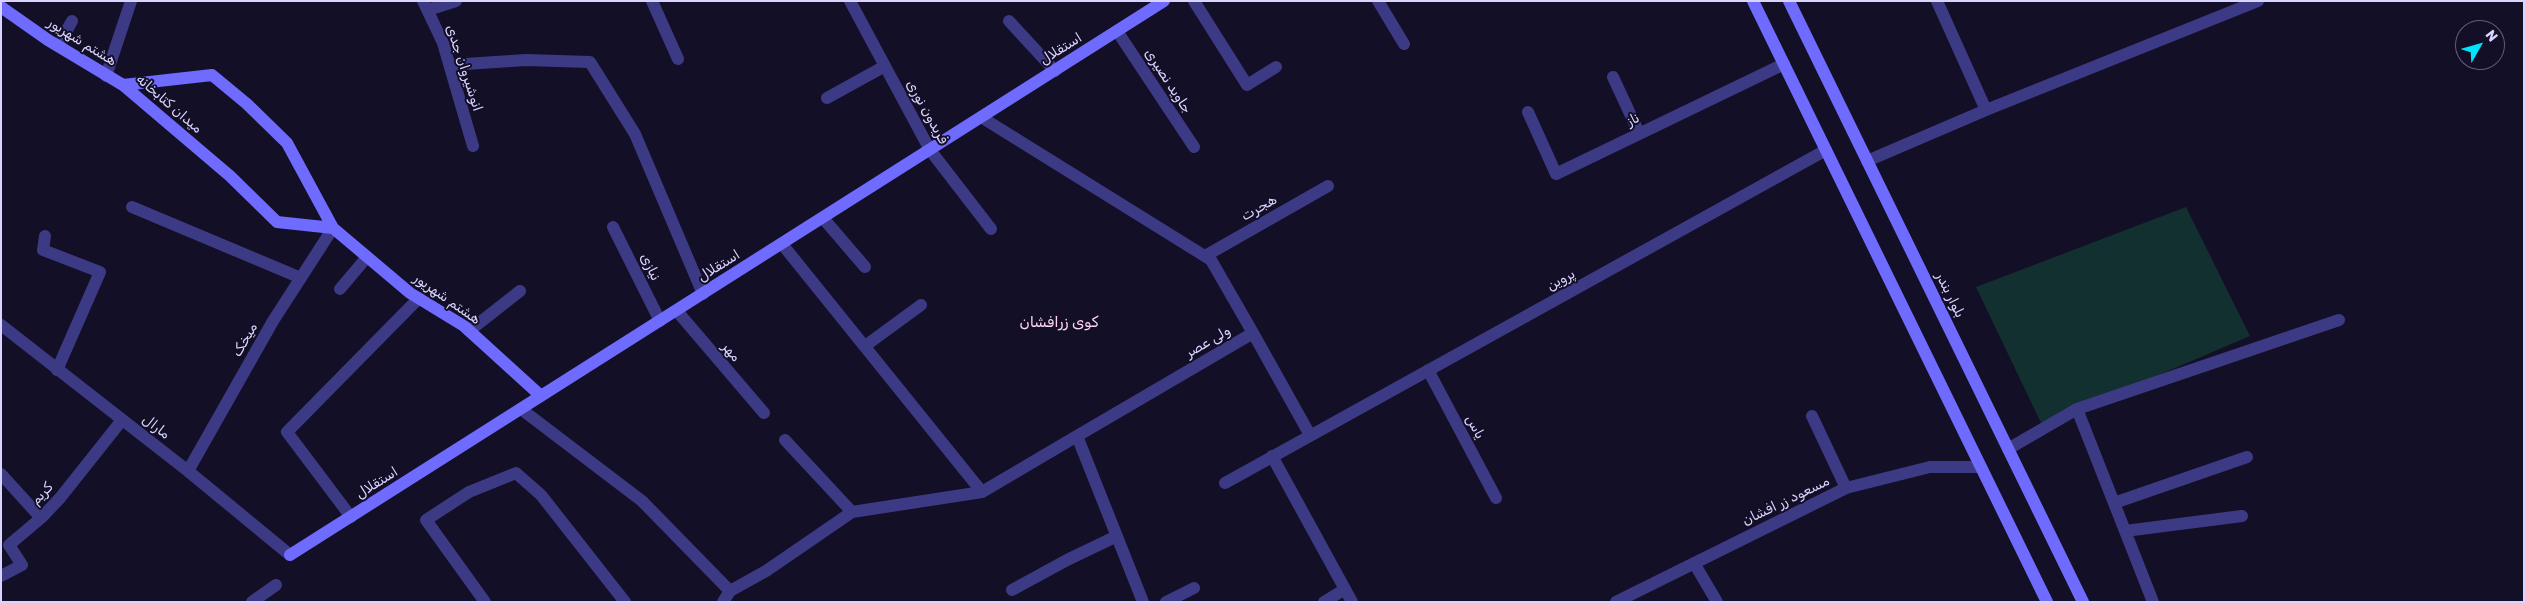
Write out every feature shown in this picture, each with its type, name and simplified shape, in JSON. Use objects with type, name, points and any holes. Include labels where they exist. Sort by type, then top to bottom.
[{"type":"street","points":[[106,76],[131,1]]},
{"type":"street","points":[[426,6],[456,1]]},
{"type":"street","points":[[652,1],[678,58]]},
{"type":"street","name":"فریدون نوری","points":[[850,1],[930,150],[991,230]]},
{"type":"street","points":[[1194,1],[1247,85],[1276,68]]},
{"type":"street","points":[[1378,1],[1404,44]]},
{"type":"street","points":[[1753,1],[2047,602]]},
{"type":"street","name":"بلوار بندر","points":[[1789,1],[2083,602]]},
{"type":"street","points":[[1937,1],[1986,110]]},
{"type":"street","points":[[1867,161],[1986,110],[2258,1]]},
{"type":"street","name":"استقلال","points":[[290,555],[704,294],[1160,2]]},
{"type":"street","name":"انوشیروان جدی","points":[[426,6],[443,42],[473,146]]},
{"type":"street","name":"هشتم شهریور","points":[[1,7],[58,46],[123,85]]},
{"type":"street","points":[[58,46],[72,21]]},
{"type":"street","points":[[1009,21],[1054,71]]},
{"type":"street","name":"جاوید نصیری","points":[[1117,31],[1194,147]]},
{"type":"street","points":[[450,65],[526,60],[590,62],[635,134],[704,294]]},
{"type":"street","name":"ناز","points":[[1528,112],[1556,174],[1784,64]]},
{"type":"street","points":[[826,98],[885,66]]},
{"type":"street","name":"میدان کتابخانه","points":[[123,85],[212,75],[248,104],[287,143],[333,228]]},
{"type":"street","points":[[1613,77],[1639,134]]},
{"type":"street","name":"میدان کتابخانه","points":[[123,85],[230,176],[277,222],[333,228]]},
{"type":"street","points":[[981,117],[1210,260],[1253,333]]},
{"type":"street","name":"پروین","points":[[1310,435],[1826,150]]},
{"type":"street","name":"هجرت","points":[[1204,256],[1328,186]]},
{"type":"street","points":[[132,207],[301,278]]},
{"type":"street","points":[[823,218],[865,267]]},
{"type":"street","name":"نیازی","points":[[613,226],[660,321]]},
{"type":"street","name":"هشتم شهریور","points":[[333,228],[419,298],[469,331],[541,396]]},
{"type":"street","name":"میخک","points":[[188,471],[273,321],[333,228]]},
{"type":"street","points":[[45,236],[44,250],[100,272],[57,370]]},
{"type":"street","points":[[521,409],[642,501],[726,597],[852,512],[982,492],[782,244]]},
{"type":"street","points":[[340,289],[367,257]]},
{"type":"street","points":[[469,331],[520,291]]},
{"type":"street","points":[[351,517],[287,432],[419,298]]},
{"type":"street","points":[[865,346],[921,305]]},
{"type":"street","name":"مهر","points":[[677,311],[764,413]]},
{"type":"street","points":[[2008,449],[2077,409],[2339,320]]},
{"type":"street","name":"مارال","points":[[1,325],[188,471],[290,555]]},
{"type":"street","name":"ولی عصر","points":[[982,492],[1253,333],[1310,435]]},
{"type":"street","name":"یاس","points":[[1428,370],[1496,498]]},
{"type":"street","points":[[2077,409],[2153,602]]},
{"type":"street","points":[[1812,416],[1846,488]]},
{"type":"street","name":"کریم","points":[[1,576],[22,565],[9,545],[41,518],[60,498],[122,420]]},
{"type":"street","points":[[1225,483],[1310,435]]},
{"type":"street","points":[[1077,436],[1143,602]]},
{"type":"street","points":[[785,440],[852,512]]},
{"type":"street","points":[[1272,456],[1352,602]]},
{"type":"street","points":[[2114,503],[2247,457]]},
{"type":"street","name":"مسعود زر افشان","points":[[1618,601],[1846,488],[1930,467],[1981,467]]},
{"type":"street","points":[[485,602],[426,520],[469,492],[516,473],[541,495],[626,602]]},
{"type":"street","points":[[1,474],[41,518]]},
{"type":"street","points":[[2125,531],[2242,516]]},
{"type":"street","points":[[1012,590],[1067,560],[1117,536]]},
{"type":"street","points":[[1694,563],[1717,602]]},
{"type":"street","points":[[252,602],[276,585]]},
{"type":"street","points":[[1166,602],[1194,588]]},
{"type":"street","points":[[1324,602],[1345,589]]},
{"type":"green space","points":[[2186,207],[2250,336],[2042,425],[1976,287]]},
{"type":"district","name":"کوی زرافشان","points":[[1059,323]]}]
